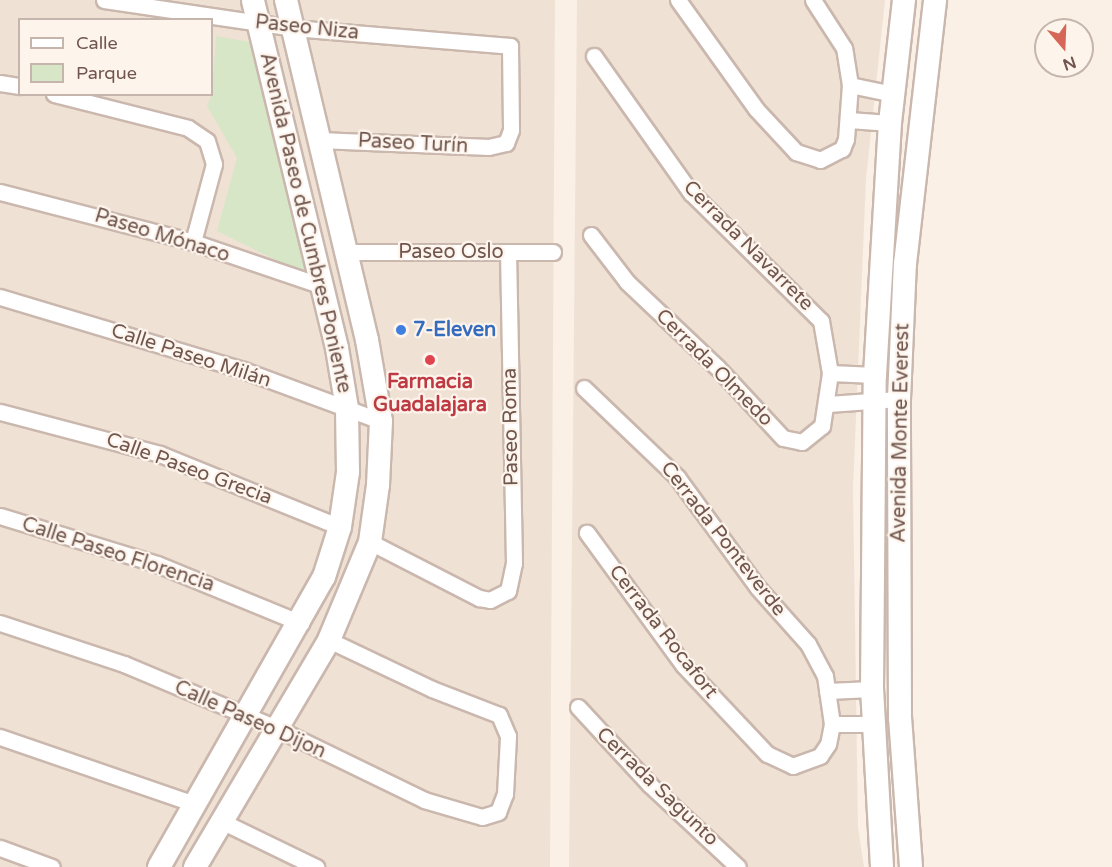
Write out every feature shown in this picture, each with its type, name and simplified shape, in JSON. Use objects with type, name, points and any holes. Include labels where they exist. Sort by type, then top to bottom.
[{"type":"street","name":"Paseo Niza","points":[[104,0],[293,28],[510,46],[511,129],[506,142]]},
{"type":"street","name":"Avenida Paseo de Cumbres Poniente","points":[[159,867],[192,803],[301,623],[324,577],[340,527],[348,472],[347,408],[322,286],[253,0]]},
{"type":"street","name":"Avenida Paseo de Cumbres Poniente","points":[[195,867],[328,640],[370,542],[378,485],[381,421],[348,252],[286,0]]},
{"type":"street","points":[[678,0],[736,83],[796,152],[809,159],[831,157],[846,139],[850,85],[844,48],[813,0]]},
{"type":"street","name":"Avenida Monte Everest","points":[[882,867],[872,689],[875,375],[890,123],[904,0]]},
{"type":"street","name":"Avenida Monte Everest","points":[[911,867],[900,718],[899,399],[905,264],[934,0]]},
{"type":"street","name":"Cerrada Navarrete","points":[[594,56],[691,193],[813,310],[826,334],[830,373],[829,388]]},
{"type":"street","points":[[0,83],[18,86]]},
{"type":"street","points":[[850,85],[893,94]]},
{"type":"street","points":[[62,96],[188,128],[207,141],[214,164],[193,242]]},
{"type":"street","points":[[849,120],[890,123]]},
{"type":"street","name":"Paseo Turín","points":[[321,140],[488,147],[506,142]]},
{"type":"street","name":"Paseo Mónaco","points":[[0,192],[193,242],[322,286]]},
{"type":"street","name":"Cerrada Olmedo","points":[[591,235],[627,282],[717,367],[783,438],[802,442],[814,436],[822,426],[828,404],[829,388]]},
{"type":"street","name":"Paseo Oslo","points":[[348,252],[553,252]]},
{"type":"street","name":"Paseo Roma","points":[[370,542],[479,598],[501,596],[508,591],[514,563],[508,253]]},
{"type":"street","points":[[881,260],[905,264]]},
{"type":"street","name":"Calle Paseo Milán","points":[[0,297],[243,370],[381,421]]},
{"type":"street","points":[[830,373],[875,375]]},
{"type":"street","name":"Cerrada Ponteverde","points":[[584,388],[677,477],[758,588],[808,644],[825,676],[831,717]]},
{"type":"street","points":[[828,404],[899,399]]},
{"type":"street","name":"Calle Paseo Grecia","points":[[0,412],[160,454],[340,527]]},
{"type":"street","name":"Calle Paseo Florencia","points":[[0,516],[157,564],[301,623]]},
{"type":"street","name":"Cerrada Rocafort","points":[[587,533],[684,666],[767,754],[793,766],[807,763],[820,756],[828,744],[831,717]]},
{"type":"street","points":[[872,572],[899,574]]},
{"type":"street","name":"Calle Paseo Dijon","points":[[0,623],[124,664],[276,728],[424,800],[482,817],[498,812],[506,794],[508,736],[499,716],[432,689],[328,640]]},
{"type":"street","points":[[827,691],[872,689]]},
{"type":"street","name":"Cerrada Sagunto","points":[[578,707],[650,785],[738,867]]},
{"type":"street","points":[[831,717],[873,724]]},
{"type":"street","points":[[0,736],[192,803]]},
{"type":"street","points":[[221,821],[316,867]]},
{"type":"street","points":[[0,848],[52,867]]},
{"type":"shaded area","points":[[0,0],[555,0],[550,867],[0,867]]},
{"type":"shaded area","points":[[577,0],[885,0],[866,179],[853,489],[858,827],[864,867],[569,867]]},
{"type":"green space","points":[[216,36],[260,44],[316,261],[302,273],[217,231],[237,158],[207,106],[213,96]]},
{"type":"place","name":"7-Eleven","points":[[401,330]]},
{"type":"place","name":"Farmacia Guadalajara","points":[[430,360]]}]
